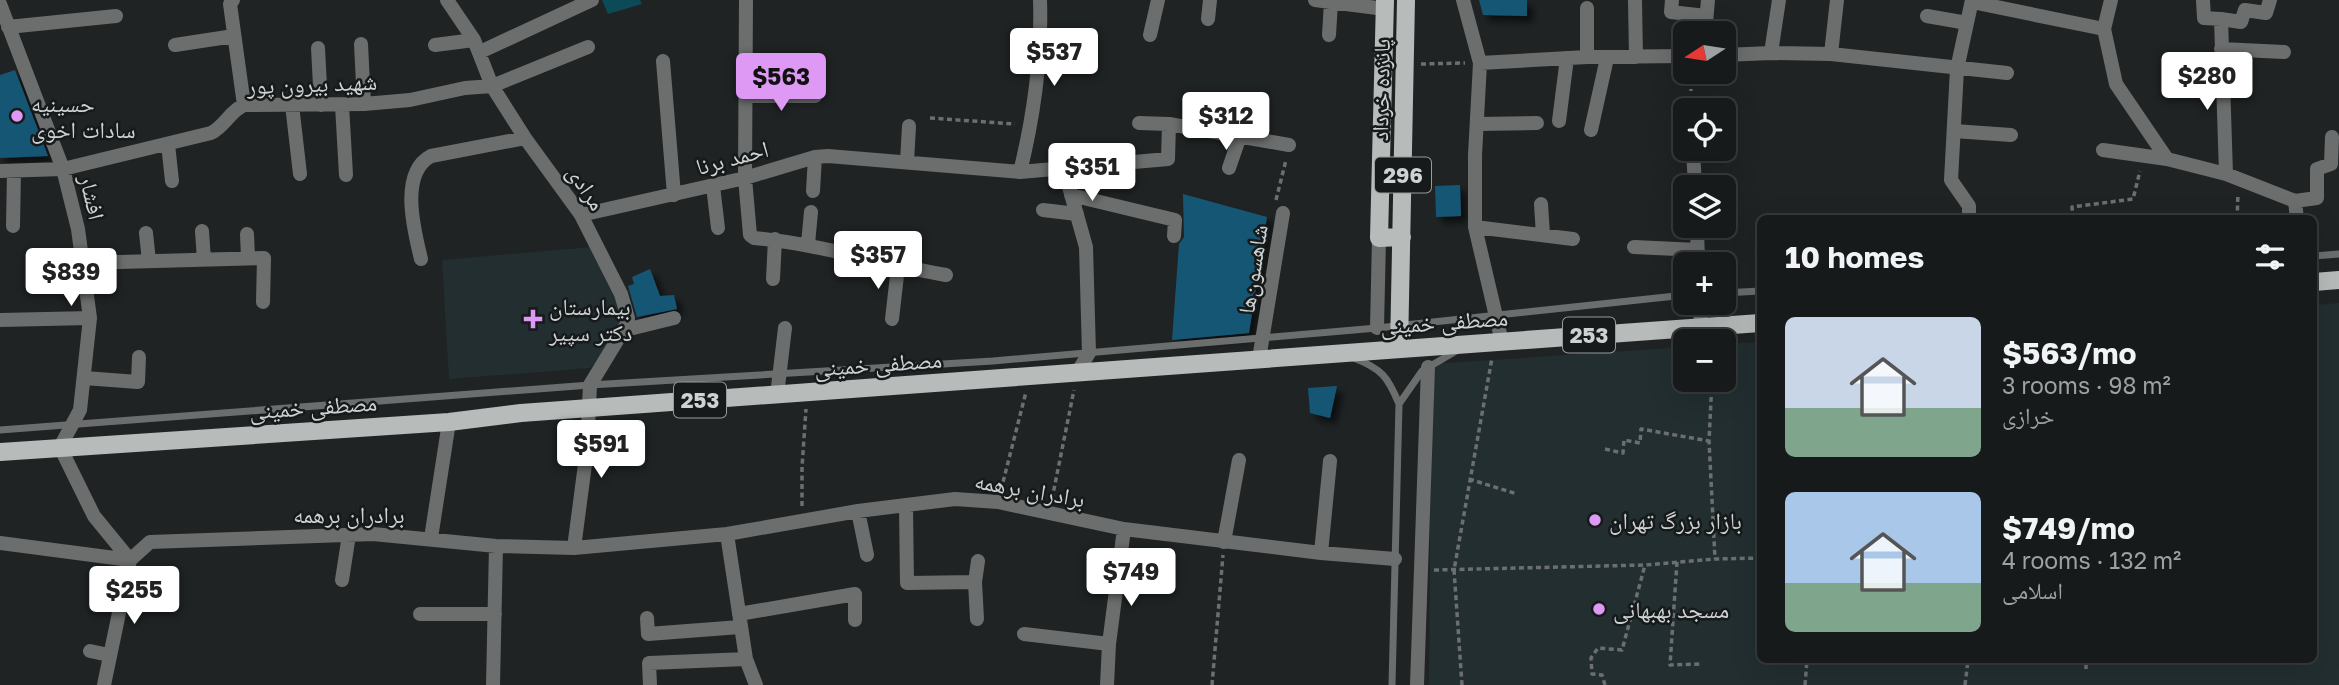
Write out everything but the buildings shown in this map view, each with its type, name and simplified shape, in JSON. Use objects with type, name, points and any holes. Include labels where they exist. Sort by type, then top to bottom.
[{"type":"main road","name":"پانزده خرداد","points":[[1399,349],[1406,0]]},
{"type":"main road","name":"پانزده خرداد","points":[[1379,238],[1385,5]]},
{"type":"main road","points":[[1379,238],[1402,237]]},
{"type":"main road","points":[[2317,282],[2339,280]]},
{"type":"main road","name":"مصطفی خمینی","points":[[0,452],[449,422],[589,408],[1757,323]]},
{"type":"street","points":[[233,0],[230,4],[244,105]]},
{"type":"street","name":"مرادی","points":[[447,0],[477,46],[492,86],[525,138],[581,215],[621,294],[628,318],[625,330]]},
{"type":"street","points":[[435,45],[477,46],[592,0]]},
{"type":"street","points":[[746,0],[745,178],[750,235],[807,244],[898,267],[946,275]]},
{"type":"street","points":[[1020,172],[1036,93],[1040,0]]},
{"type":"street","points":[[1150,35],[1158,0]]},
{"type":"street","points":[[1208,19],[1210,0]]},
{"type":"street","points":[[1315,0],[1385,5]]},
{"type":"street","points":[[1463,0],[1480,63],[1475,155],[1475,227],[1496,315],[1498,342]]},
{"type":"street","points":[[1636,0],[1636,57]]},
{"type":"street","points":[[1672,0],[1671,12],[1706,16]]},
{"type":"street","points":[[1706,21],[1708,0]]},
{"type":"street","points":[[1771,52],[1779,0]]},
{"type":"street","points":[[1831,54],[1837,0]]},
{"type":"street","points":[[2111,0],[2104,29],[2116,84],[2166,159]]},
{"type":"street","points":[[2203,0],[2204,18],[2241,22],[2245,10],[2266,13],[2270,0]]},
{"type":"street","points":[[1969,215],[1969,206],[1951,180],[1957,69],[1972,1],[2104,29]]},
{"type":"street","points":[[1329,35],[1331,2]]},
{"type":"street","name":"افشار","points":[[0,4],[63,169],[78,229],[83,263],[90,317],[84,378],[80,410],[60,447]]},
{"type":"street","points":[[1587,8],[1587,57]]},
{"type":"street","points":[[8,26],[117,16]]},
{"type":"street","points":[[1927,16],[1967,23]]},
{"type":"street","points":[[2221,19],[2223,81],[2232,176]]},
{"type":"street","points":[[175,45],[234,36]]},
{"type":"street","points":[[361,44],[364,104]]},
{"type":"street","name":"شهید بیرون پور","points":[[7,171],[63,169],[168,144],[217,130],[236,108],[244,105],[396,102],[492,86],[588,47]]},
{"type":"street","points":[[318,48],[321,105]]},
{"type":"street","points":[[2221,49],[2284,52]]},
{"type":"street","points":[[1736,54],[1771,52],[1831,54],[2007,73]]},
{"type":"street","points":[[1480,63],[1587,57],[1673,56]]},
{"type":"street","points":[[1559,121],[1567,58]]},
{"type":"street","points":[[1591,130],[1607,58]]},
{"type":"street","points":[[663,61],[674,195]]},
{"type":"street","points":[[2193,77],[2223,81]]},
{"type":"street","points":[[747,96],[815,96]]},
{"type":"street","points":[[292,105],[300,174]]},
{"type":"street","points":[[342,105],[346,175]]},
{"type":"street","points":[[1139,123],[1169,124],[1289,145]]},
{"type":"street","name":"احمد برنا","points":[[581,215],[713,186],[815,157],[1020,172],[1168,159],[1169,124]]},
{"type":"street","points":[[1478,124],[1537,124]]},
{"type":"street","points":[[907,162],[909,126]]},
{"type":"street","points":[[1954,131],[2011,135]]},
{"type":"street","points":[[1229,168],[1240,136]]},
{"type":"street","points":[[2104,150],[2166,159],[2232,176],[2295,201],[2317,198],[2316,169],[2331,164],[2332,137]]},
{"type":"street","points":[[421,259],[411,205],[416,170],[423,160],[431,156],[525,138]]},
{"type":"street","points":[[168,144],[172,181]]},
{"type":"street","points":[[813,191],[815,157]]},
{"type":"street","points":[[1063,169],[1086,247],[1089,353],[1077,373]]},
{"type":"street","points":[[7,171],[13,226]]},
{"type":"street","points":[[713,186],[718,228]]},
{"type":"street","points":[[1071,195],[1175,220],[1174,236]]},
{"type":"street","points":[[2295,201],[2297,215]]},
{"type":"street","points":[[1541,204],[1543,235]]},
{"type":"street","points":[[1044,210],[1077,214]]},
{"type":"street","points":[[807,244],[811,212]]},
{"type":"street","name":"شاهسون‌ها","points":[[1259,359],[1283,213]]},
{"type":"street","points":[[1475,227],[1573,239]]},
{"type":"street","points":[[202,231],[204,260]]},
{"type":"street","points":[[146,233],[149,261]]},
{"type":"street","points":[[247,234],[248,258]]},
{"type":"street","name":"پانزده خرداد","points":[[1377,328],[1379,238]]},
{"type":"street","points":[[773,279],[775,240]]},
{"type":"street","points":[[1634,247],[1673,253]]},
{"type":"street","points":[[83,263],[269,258],[263,302]]},
{"type":"street","points":[[892,319],[898,267]]},
{"type":"street","points":[[1700,315],[1701,327]]},
{"type":"street","points":[[0,320],[90,317]]},
{"type":"street","points":[[574,548],[587,449],[590,385],[625,330],[674,318]]},
{"type":"street","points":[[777,395],[785,328]]},
{"type":"street","points":[[84,378],[138,382],[139,357]]},
{"type":"street","points":[[1417,685],[1428,367]]},
{"type":"street","points":[[431,538],[449,422]]},
{"type":"street","points":[[60,447],[94,516],[130,560]]},
{"type":"street","points":[[1224,542],[1239,460]]},
{"type":"street","points":[[1321,553],[1330,461]]},
{"type":"street","name":"برادران برهمه","points":[[130,560],[150,542],[373,534],[496,546],[574,548],[727,534],[858,511],[955,499],[998,502],[1124,528],[1224,542],[1395,559]]},
{"type":"street","points":[[906,506],[907,583],[975,582]]},
{"type":"street","points":[[858,511],[867,555]]},
{"type":"street","points":[[1107,685],[1109,644],[1124,528]]},
{"type":"street","points":[[727,534],[746,659],[756,685]]},
{"type":"street","points":[[342,580],[349,535]]},
{"type":"street","points":[[0,543],[130,560]]},
{"type":"street","points":[[493,685],[496,546]]},
{"type":"street","points":[[104,685],[130,560]]},
{"type":"street","points":[[977,619],[975,582],[978,561]]},
{"type":"street","points":[[647,618],[648,634],[740,621],[855,594],[855,620]]},
{"type":"street","points":[[420,614],[495,614]]},
{"type":"street","points":[[1024,634],[1109,644]]},
{"type":"street","points":[[90,651],[109,655]]},
{"type":"street","points":[[650,685],[649,663],[746,659]]},
{"type":"lane","points":[[2317,256],[2339,254]]},
{"type":"lane","points":[[1736,292],[1757,290]]},
{"type":"lane","points":[[0,430],[590,385],[779,375],[1089,353],[1377,328],[1673,296]]},
{"type":"lane","points":[[1399,404],[1410,385],[1428,367],[1468,344]]},
{"type":"lane","points":[[1342,353],[1378,369],[1389,381],[1399,404],[1392,685]]},
{"type":"path","points":[[1405,64],[1480,63]]},
{"type":"path","points":[[930,118],[1030,126]]},
{"type":"path","name":"شاهسون‌ها","points":[[1283,213],[1275,204],[1289,145]]},
{"type":"path","points":[[2073,215],[2072,207],[2133,199],[2138,174],[2146,156]]},
{"type":"path","points":[[2232,176],[2237,215]]},
{"type":"path","points":[[1462,685],[1454,570],[1469,479],[1498,342]]},
{"type":"path","points":[[1049,514],[1077,373]]},
{"type":"path","points":[[998,502],[1029,376]]},
{"type":"path","points":[[1711,392],[1709,441],[1715,558]]},
{"type":"path","points":[[803,522],[802,467],[807,393]]},
{"type":"path","points":[[1605,449],[1623,453],[1623,440],[1640,443],[1641,429],[1709,441]]},
{"type":"path","points":[[1469,479],[1517,494]]},
{"type":"path","points":[[1212,685],[1224,542]]},
{"type":"path","points":[[1454,570],[1645,565],[1715,558],[1757,558]]},
{"type":"path","points":[[1676,562],[1670,665],[1700,664]]},
{"type":"path","points":[[1605,685],[1602,675],[1592,674],[1591,658],[1598,648],[1622,650],[1645,565]]},
{"type":"path","points":[[1805,685],[1807,663]]},
{"type":"path","points":[[1965,685],[1968,663]]},
{"type":"path","points":[[2086,663],[2086,669]]},
{"type":"shaded area","points":[[602,0],[640,0],[642,4],[608,14]]},
{"type":"shaded area","name":"بیمارستان دکتر سپیر","points":[[592,247],[623,313],[619,326],[600,360],[590,368],[449,379],[442,260]]},
{"type":"shaded area","name":"بازار بزرگ تهران","points":[[2339,303],[2339,685],[1429,685],[1431,364],[1673,348],[1673,392],[1736,392],[1736,343],[1757,342],[1757,663],[2317,663],[2317,305]]},
{"type":"place","name":"حسینیه سادات اخوی","points":[[17,116]]},
{"type":"place","name":"بیمارستان دکتر سپیر","points":[[533,319]]},
{"type":"place","name":"بازار بزرگ تهران","points":[[1595,520]]},
{"type":"place","name":"مسجد بهبهانی","points":[[1599,609]]}]
